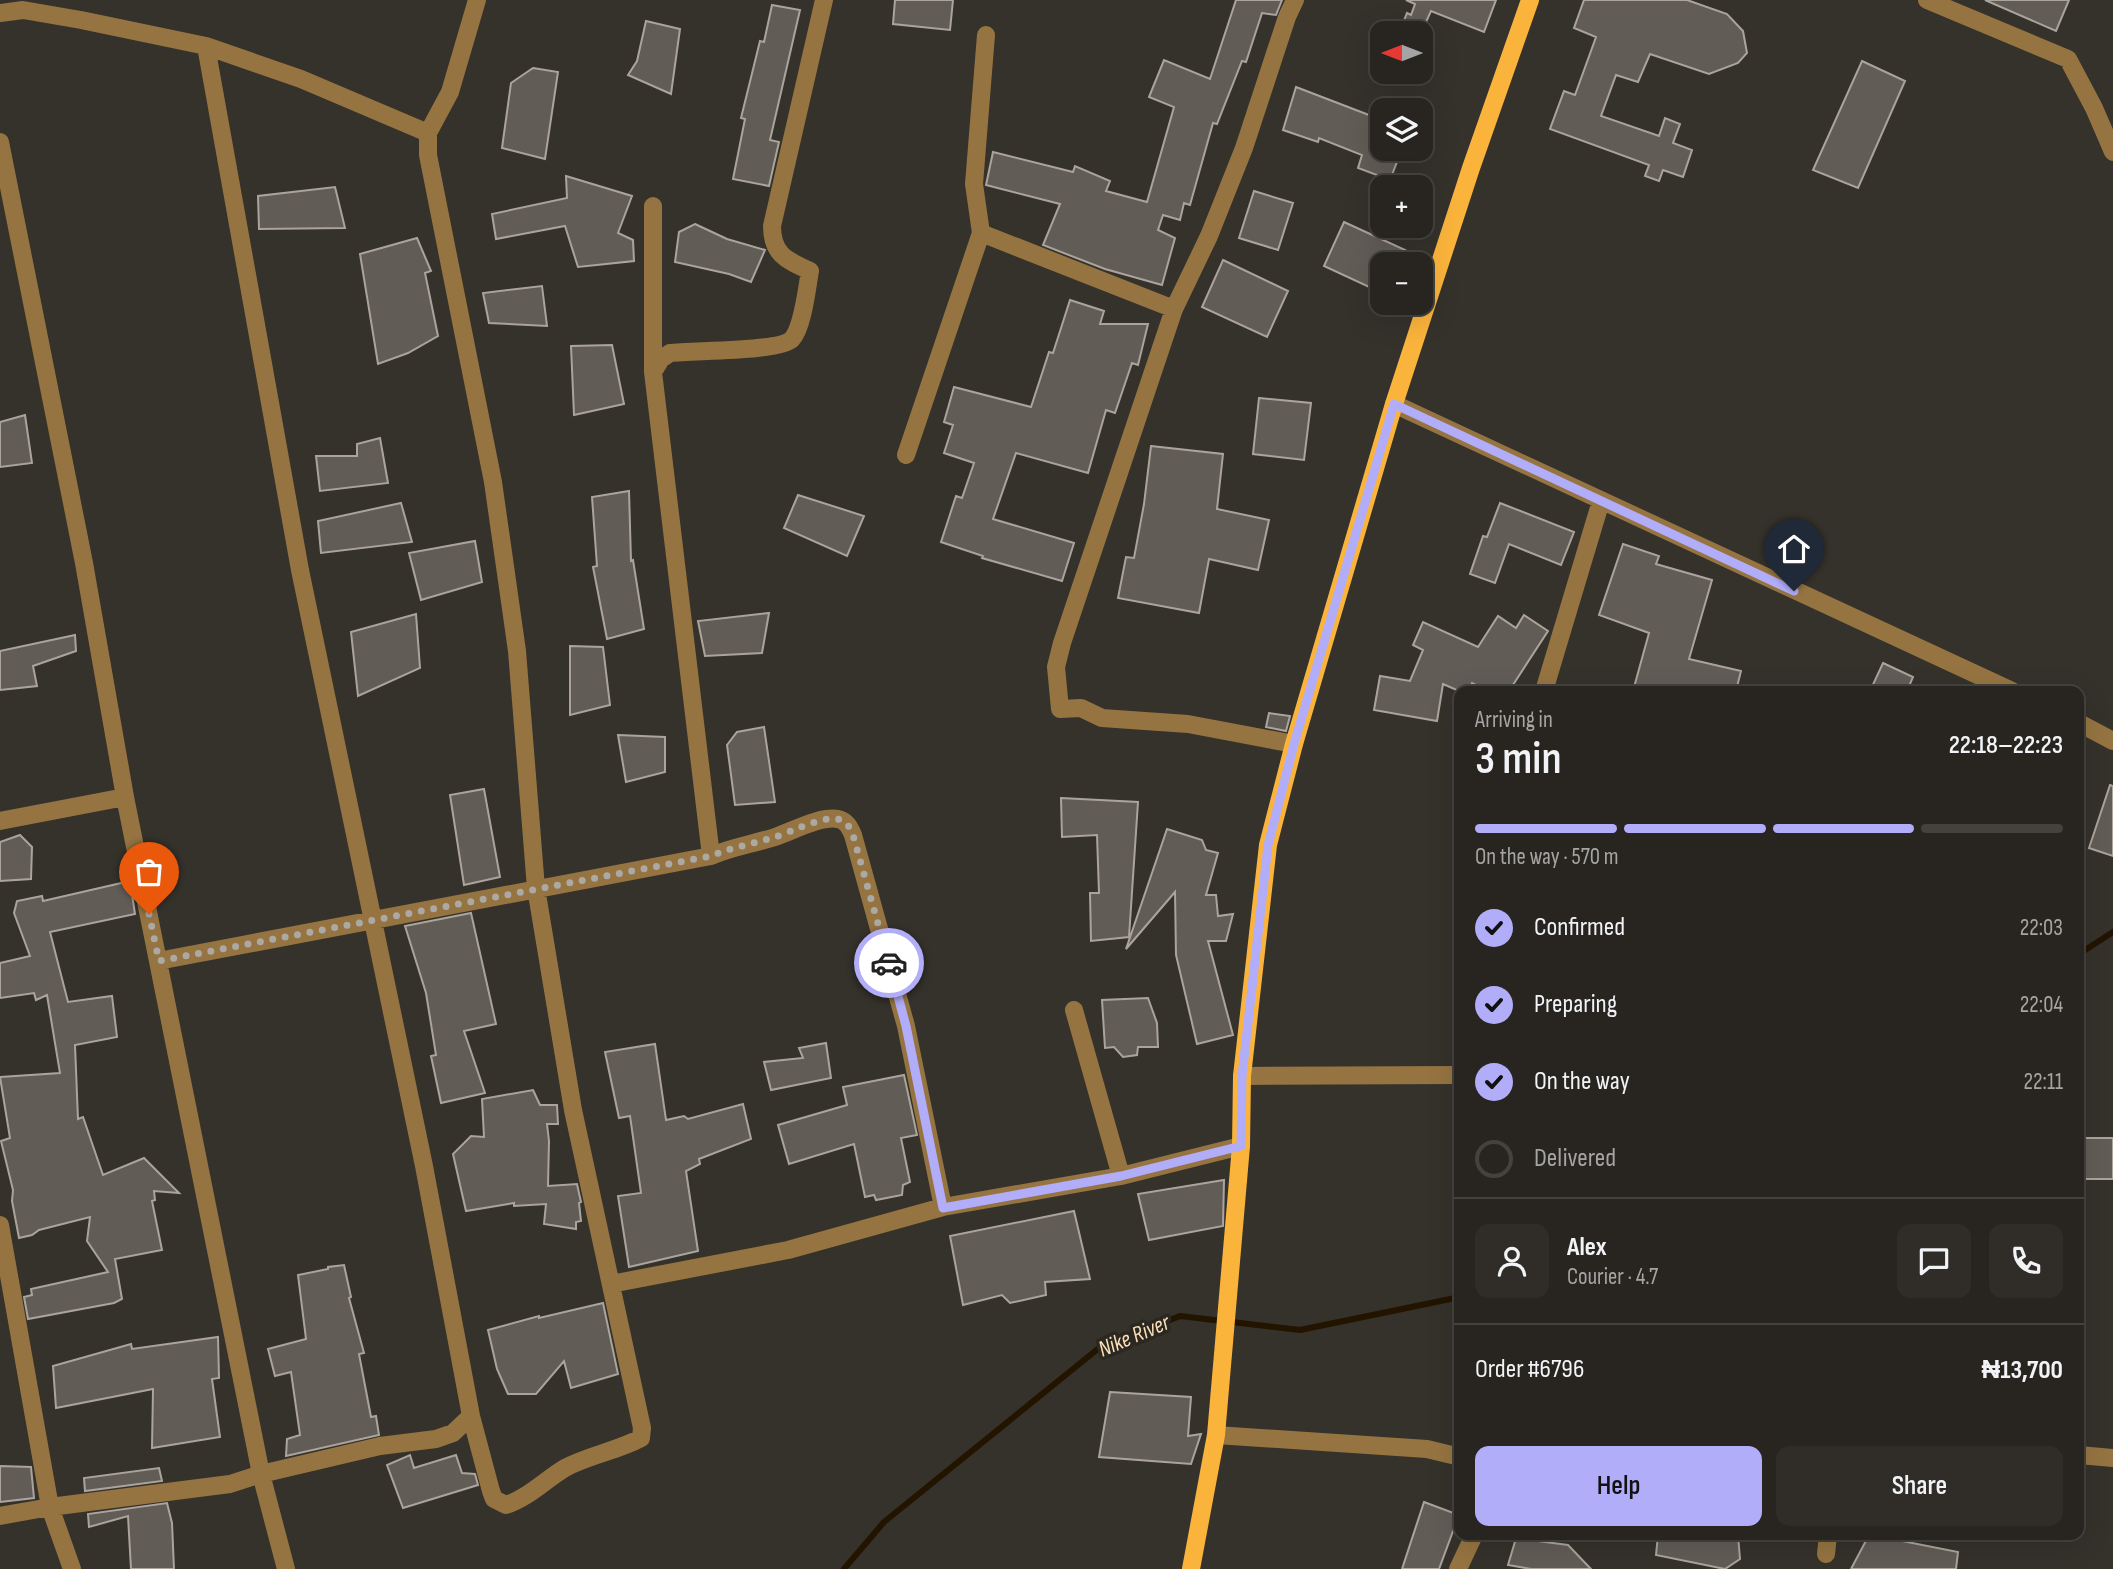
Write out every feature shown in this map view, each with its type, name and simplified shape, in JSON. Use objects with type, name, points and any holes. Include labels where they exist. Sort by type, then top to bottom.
[{"type":"main road","points":[[1191,1569],[1216,1435],[1241,1146],[1242,1076],[1268,845],[1294,744],[1394,404],[1471,168],[1530,0]]},
{"type":"street","points":[[206,46],[300,570],[424,1166],[471,1416],[494,1499],[506,1505],[530,1493],[567,1467],[627,1446],[641,1438],[642,1428],[573,1110],[536,888],[517,651],[493,482],[428,155],[428,133],[450,92],[477,0]]},
{"type":"street","points":[[653,372],[661,359],[670,353],[775,347],[792,339],[798,330],[810,271],[790,262],[777,250],[772,241],[772,226],[824,0]]},
{"type":"street","points":[[1294,744],[1188,724],[1102,718],[1080,708],[1060,709],[1056,667],[1174,309],[1209,236],[1244,148],[1295,0]]},
{"type":"street","points":[[1930,1],[2068,59],[2113,152]]},
{"type":"street","points":[[0,13],[23,10],[206,46],[301,79],[428,133]]},
{"type":"street","points":[[906,455],[981,233],[974,184],[986,35]]},
{"type":"street","points":[[0,142],[84,563],[125,797],[261,1474],[286,1569]]},
{"type":"street","points":[[653,206],[653,372],[711,856]]},
{"type":"street","points":[[981,233],[1174,309]]},
{"type":"street","points":[[1394,404],[2001,686]]},
{"type":"street","points":[[1546,686],[1601,501]]},
{"type":"street","points":[[2084,726],[2113,741]]},
{"type":"street","points":[[0,821],[125,797]]},
{"type":"street","points":[[159,961],[711,856],[729,848],[838,819],[848,825],[853,835],[906,1026],[943,1208]]},
{"type":"street","points":[[1074,1010],[1121,1176]]},
{"type":"street","points":[[1242,1076],[1454,1075]]},
{"type":"street","points":[[611,1284],[788,1250],[943,1208],[1121,1176],[1241,1146]]},
{"type":"street","points":[[0,1225],[50,1507],[72,1569]]},
{"type":"street","points":[[0,1516],[230,1484],[380,1446],[436,1439],[453,1433],[471,1416]]},
{"type":"street","points":[[1216,1435],[1427,1449],[1454,1456]]},
{"type":"street","points":[[2084,1455],[2113,1458]]},
{"type":"street","points":[[1458,1569],[1472,1540]]},
{"type":"street","points":[[1826,1554],[1827,1540]]},
{"type":"building","points":[[895,0],[953,0],[950,30],[893,24]]},
{"type":"building","points":[[1236,0],[1282,0],[1276,15],[1262,13],[1246,62],[1242,61],[1217,124],[1213,123],[1190,205],[1184,203],[1180,220],[1163,215],[1158,230],[1175,238],[1162,285],[1105,269],[1043,245],[1060,204],[986,185],[993,152],[1073,172],[1075,166],[1110,181],[1106,191],[1147,202],[1174,107],[1149,97],[1164,60],[1210,79]]},
{"type":"building","points":[[1406,0],[1496,0],[1484,32],[1431,11],[1426,21],[1404,21],[1407,13],[1411,15],[1415,4]]},
{"type":"building","points":[[1584,0],[1687,0],[1727,14],[1743,31],[1747,53],[1738,63],[1709,74],[1650,54],[1638,82],[1616,75],[1601,116],[1659,136],[1665,118],[1680,124],[1673,143],[1692,150],[1683,177],[1663,170],[1659,181],[1645,176],[1649,165],[1550,129],[1564,91],[1575,95],[1596,37],[1574,28]]},
{"type":"building","points":[[1985,0],[2069,0],[2056,31]]},
{"type":"building","points":[[772,5],[800,10],[770,140],[779,142],[769,186],[733,179],[745,119],[741,118]]},
{"type":"building","points":[[646,21],[680,29],[671,94],[628,75],[637,61]]},
{"type":"building","points":[[1862,61],[1905,81],[1858,188],[1813,170]]},
{"type":"building","points":[[533,68],[558,72],[545,159],[502,148],[511,83]]},
{"type":"building","points":[[1296,87],[1370,115],[1370,161],[1397,161],[1392,175],[1377,175],[1358,168],[1362,155],[1319,138],[1318,142],[1283,130]]},
{"type":"building","points":[[566,176],[632,196],[618,233],[633,240],[634,261],[578,267],[565,226],[496,239],[492,214],[567,198]]},
{"type":"building","points":[[335,187],[345,228],[259,229],[258,196]]},
{"type":"building","points":[[1254,191],[1293,203],[1278,250],[1239,238]]},
{"type":"building","points":[[1344,222],[1370,234],[1370,238],[1379,238],[1409,252],[1370,252],[1370,287],[1324,266]]},
{"type":"building","points":[[695,224],[727,239],[765,250],[751,282],[729,274],[675,262],[679,232]]},
{"type":"building","points":[[417,238],[431,271],[425,273],[438,336],[408,353],[378,364],[360,254]]},
{"type":"building","points":[[1223,260],[1288,291],[1267,337],[1202,307]]},
{"type":"building","points":[[542,286],[547,326],[489,323],[483,293]]},
{"type":"building","points":[[1070,300],[1104,311],[1100,324],[1148,324],[1138,365],[1132,363],[1115,413],[1106,410],[1088,473],[1016,453],[993,519],[1074,543],[1062,581],[982,558],[983,556],[941,542],[956,496],[962,498],[974,463],[944,453],[953,425],[944,422],[954,387],[1031,407],[1049,352],[1053,353]]},
{"type":"building","points":[[612,345],[624,404],[574,415],[571,346]]},
{"type":"building","points":[[1259,398],[1311,403],[1304,460],[1253,454]]},
{"type":"building","points":[[25,415],[32,463],[0,467],[0,422]]},
{"type":"building","points":[[380,438],[388,483],[320,491],[316,456],[357,456],[357,444]]},
{"type":"building","points":[[1151,446],[1223,454],[1217,509],[1269,520],[1258,570],[1209,559],[1199,613],[1118,598],[1126,557],[1134,558]]},
{"type":"building","points":[[629,491],[631,561],[633,560],[644,629],[607,639],[593,567],[597,566],[592,497]]},
{"type":"building","points":[[798,495],[864,516],[847,556],[784,528]]},
{"type":"building","points":[[401,503],[412,542],[321,553],[318,521]]},
{"type":"building","points":[[1500,503],[1574,532],[1561,565],[1509,544],[1495,583],[1470,574],[1483,536],[1487,537]]},
{"type":"building","points":[[475,541],[482,582],[421,600],[409,553]]},
{"type":"building","points":[[1623,544],[1659,556],[1656,564],[1712,580],[1689,659],[1741,671],[1737,686],[1634,686],[1649,633],[1599,615]]},
{"type":"building","points":[[769,613],[762,653],[705,656],[698,621]]},
{"type":"building","points":[[416,614],[420,668],[358,696],[351,632]]},
{"type":"building","points":[[1524,615],[1548,631],[1512,686],[1478,686],[1472,683],[1470,686],[1454,686],[1454,689],[1443,684],[1437,721],[1374,710],[1380,676],[1410,681],[1423,650],[1413,645],[1423,622],[1478,647],[1498,616],[1516,628]]},
{"type":"building","points":[[75,635],[76,651],[33,666],[37,686],[0,690],[0,651]]},
{"type":"building","points":[[570,646],[603,647],[610,705],[570,715]]},
{"type":"building","points":[[1883,663],[1913,677],[1909,686],[1872,686]]},
{"type":"building","points":[[1269,713],[1290,716],[1286,731],[1266,727]]},
{"type":"building","points":[[764,727],[775,802],[735,805],[727,745],[737,732]]},
{"type":"building","points":[[618,735],[665,737],[665,772],[626,782]]},
{"type":"building","points":[[2110,785],[2113,786],[2113,856],[2089,848]]},
{"type":"building","points":[[484,789],[500,877],[464,885],[450,795]]},
{"type":"building","points":[[1061,798],[1138,802],[1129,937],[1091,941],[1090,893],[1099,893],[1097,835],[1062,837]]},
{"type":"building","points":[[1167,829],[1202,840],[1206,850],[1218,853],[1206,895],[1216,895],[1218,916],[1233,914],[1226,941],[1208,941],[1233,1035],[1197,1044],[1176,955],[1175,892],[1126,949]]},
{"type":"building","points":[[20,835],[32,847],[31,879],[0,881],[0,842]]},
{"type":"building","points":[[130,881],[135,914],[50,932],[68,1002],[112,996],[117,1037],[75,1045],[78,1119],[83,1117],[103,1175],[144,1158],[179,1193],[154,1191],[155,1200],[152,1201],[162,1250],[115,1259],[122,1299],[114,1303],[28,1319],[24,1297],[32,1295],[31,1289],[108,1272],[87,1241],[90,1217],[19,1238],[12,1201],[13,1190],[1,1141],[10,1138],[0,1077],[60,1073],[47,995],[36,1000],[34,993],[0,998],[0,963],[30,956],[14,913],[17,901],[42,896],[43,901]]},
{"type":"building","points":[[471,913],[496,1024],[464,1031],[485,1093],[441,1103],[431,1056],[436,1055],[426,993],[405,926]]},
{"type":"building","points":[[1148,998],[1157,1023],[1158,1047],[1138,1047],[1137,1055],[1123,1057],[1114,1047],[1105,1048],[1102,1000]]},
{"type":"building","points":[[826,1043],[831,1078],[771,1090],[764,1062],[803,1058],[799,1048]]},
{"type":"building","points":[[655,1044],[666,1120],[684,1116],[688,1119],[743,1104],[751,1139],[699,1159],[700,1164],[686,1171],[698,1251],[629,1267],[618,1196],[641,1193],[630,1116],[619,1118],[605,1052]]},
{"type":"building","points":[[904,1075],[917,1135],[901,1138],[910,1182],[903,1185],[902,1195],[876,1200],[874,1195],[865,1197],[854,1144],[789,1164],[778,1125],[847,1105],[843,1087]]},
{"type":"building","points":[[533,1090],[540,1105],[557,1105],[558,1124],[547,1124],[548,1186],[577,1184],[581,1221],[576,1222],[576,1229],[544,1224],[546,1204],[514,1206],[514,1203],[466,1211],[453,1154],[471,1136],[484,1137],[482,1099]]},
{"type":"building","points":[[2084,1138],[2113,1138],[2113,1179],[2084,1179]]},
{"type":"building","points":[[1224,1180],[1223,1226],[1149,1240],[1138,1194]]},
{"type":"building","points":[[1074,1211],[1090,1279],[1045,1282],[1046,1295],[1010,1303],[1002,1295],[963,1305],[950,1236]]},
{"type":"building","points":[[344,1265],[351,1297],[349,1298],[364,1353],[359,1354],[371,1417],[376,1416],[379,1435],[286,1456],[287,1439],[300,1435],[291,1372],[275,1376],[268,1349],[306,1339],[298,1275]]},
{"type":"building","points":[[603,1303],[618,1374],[571,1388],[564,1361],[536,1394],[508,1394],[497,1369],[488,1330]]},
{"type":"building","points":[[218,1337],[219,1378],[212,1379],[220,1437],[152,1448],[153,1389],[56,1408],[53,1366],[131,1344],[132,1349]]},
{"type":"building","points":[[1110,1392],[1191,1397],[1188,1436],[1201,1434],[1191,1464],[1099,1457]]},
{"type":"building","points":[[410,1455],[414,1468],[456,1455],[462,1473],[475,1474],[478,1485],[403,1508],[387,1465]]},
{"type":"building","points":[[0,1466],[31,1467],[34,1498],[0,1502]]},
{"type":"building","points":[[159,1468],[162,1481],[85,1491],[84,1478]]},
{"type":"building","points":[[1424,1502],[1454,1513],[1454,1528],[1439,1569],[1402,1569]]},
{"type":"building","points":[[167,1503],[172,1523],[174,1569],[131,1569],[128,1516],[89,1527],[88,1514]]},
{"type":"building","points":[[1516,1540],[1537,1540],[1568,1545],[1591,1569],[1531,1569],[1508,1565]]},
{"type":"building","points":[[1658,1540],[1738,1540],[1740,1559],[1725,1569],[1656,1555]]},
{"type":"building","points":[[1866,1540],[1902,1540],[1958,1552],[1956,1569],[1851,1569]]},
{"type":"waterway","name":"Nike River","points":[[2084,951],[2113,932]]},
{"type":"waterway","name":"Nike River","points":[[844,1569],[884,1522],[1099,1348],[1180,1316],[1300,1330],[1454,1298]]},
{"type":"way so far","points":[[149,914],[159,961],[711,856],[729,848],[772,838],[818,822],[838,819],[848,825],[853,835],[889,963]]},
{"type":"route","points":[[889,963],[906,1026],[943,1208],[1121,1176],[1241,1146],[1242,1076],[1268,845],[1294,744],[1394,404],[1794,591]]}]
